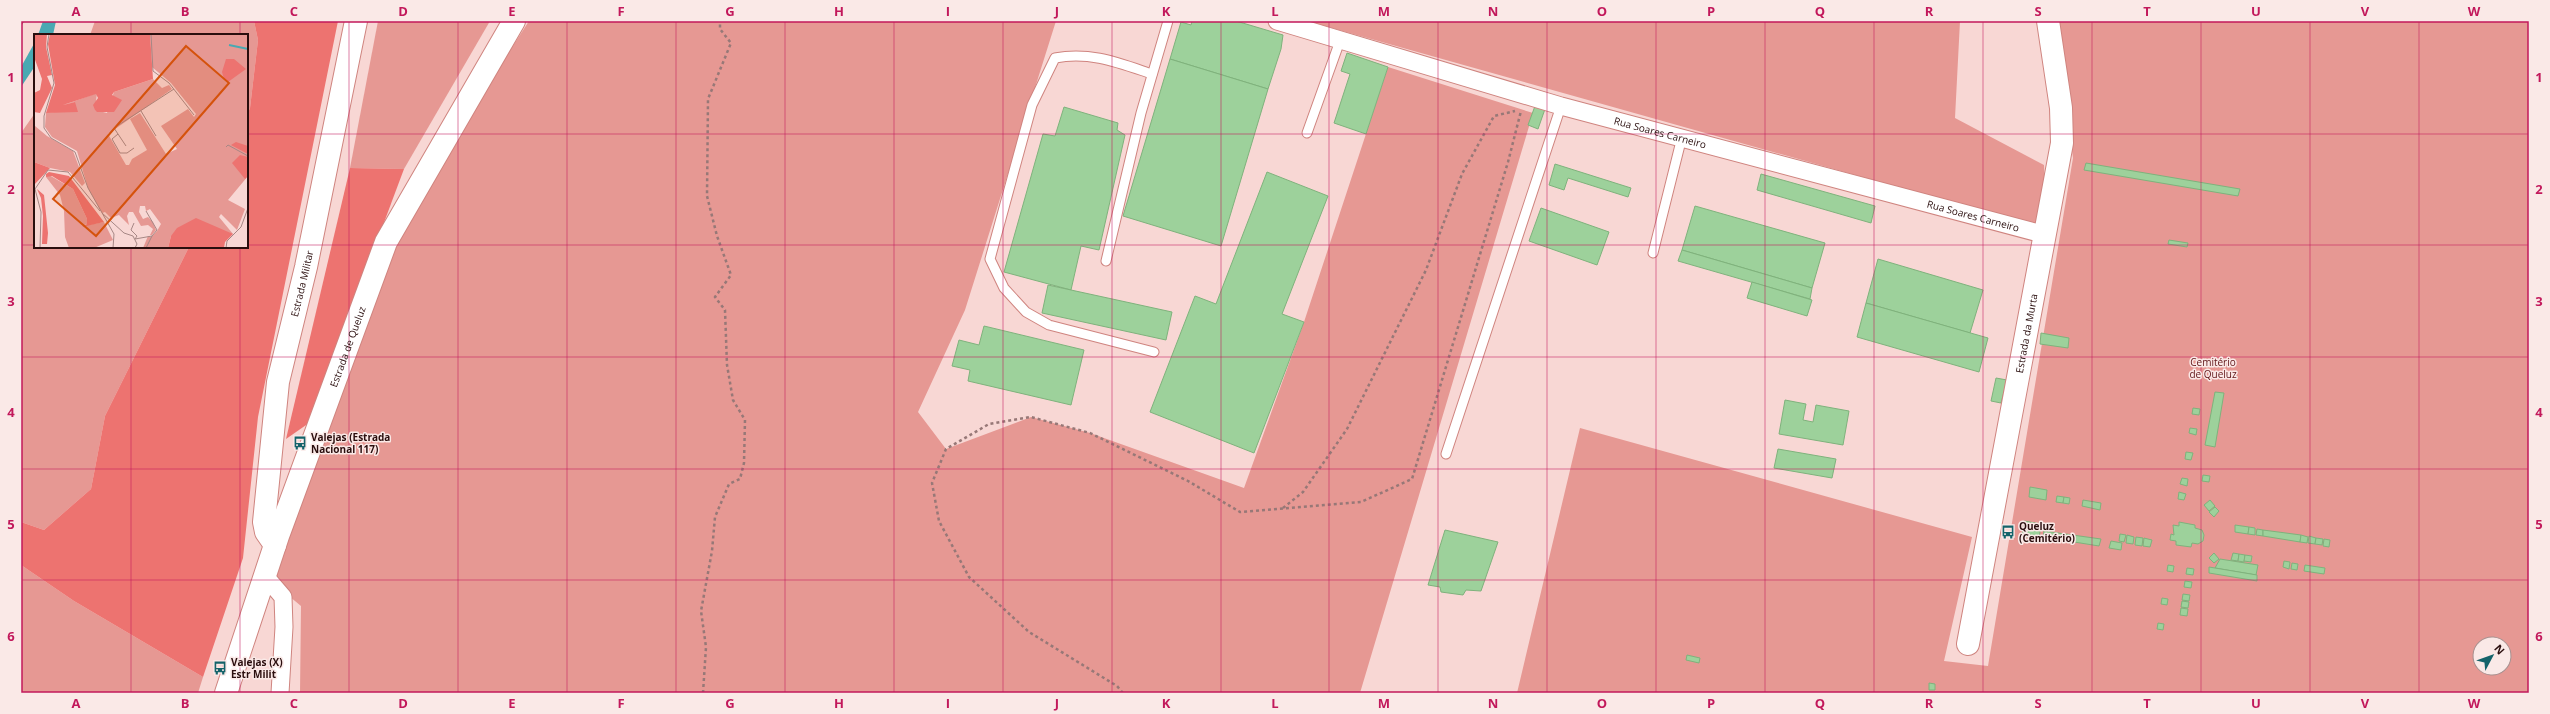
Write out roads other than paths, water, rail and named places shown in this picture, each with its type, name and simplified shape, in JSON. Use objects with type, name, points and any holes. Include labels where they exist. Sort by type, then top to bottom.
[{"type":"street","name":"Estrada Militar","points":[[275,545],[266,532],[264,514],[278,382],[306,267],[356,21]]},
{"type":"street","name":"Estrada de Queluz","points":[[226,693],[275,545],[386,242],[514,21]]},
{"type":"street","name":"Rua Soares Carneiro","points":[[1277,21],[1341,38],[1561,106],[2046,235]]},
{"type":"street","name":"Estrada da Murta","points":[[1968,644],[2046,235],[2062,143],[2061,108],[2048,21]]},
{"type":"street","points":[[266,576],[283,597],[284,627],[280,693]]},
{"type":"lane","points":[[1106,261],[1152,74],[1168,21]]},
{"type":"lane","points":[[1307,133],[1341,38]]},
{"type":"lane","points":[[1152,74],[1109,60],[1073,54],[1055,58],[1032,105],[990,259],[1004,288],[1026,312],[1044,322],[1154,352]]},
{"type":"lane","points":[[1446,454],[1561,106]]},
{"type":"lane","points":[[1653,253],[1682,137]]},
{"type":"water","points":[[43,21],[56,21],[53,34],[38,34]]},
{"type":"water","points":[[34,44],[34,68],[21,87],[21,67]]},
{"type":"place","name":"Valejas (Estrada Nacional 117)","points":[[300,443]]},
{"type":"place","name":"Queluz (Cemitério)","points":[[2008,532]]},
{"type":"place","name":"Valejas (X) Estr Milit","points":[[220,668]]},
{"type":"park label","name":"Cemitério de Queluz","points":[[2213,368]]}]
